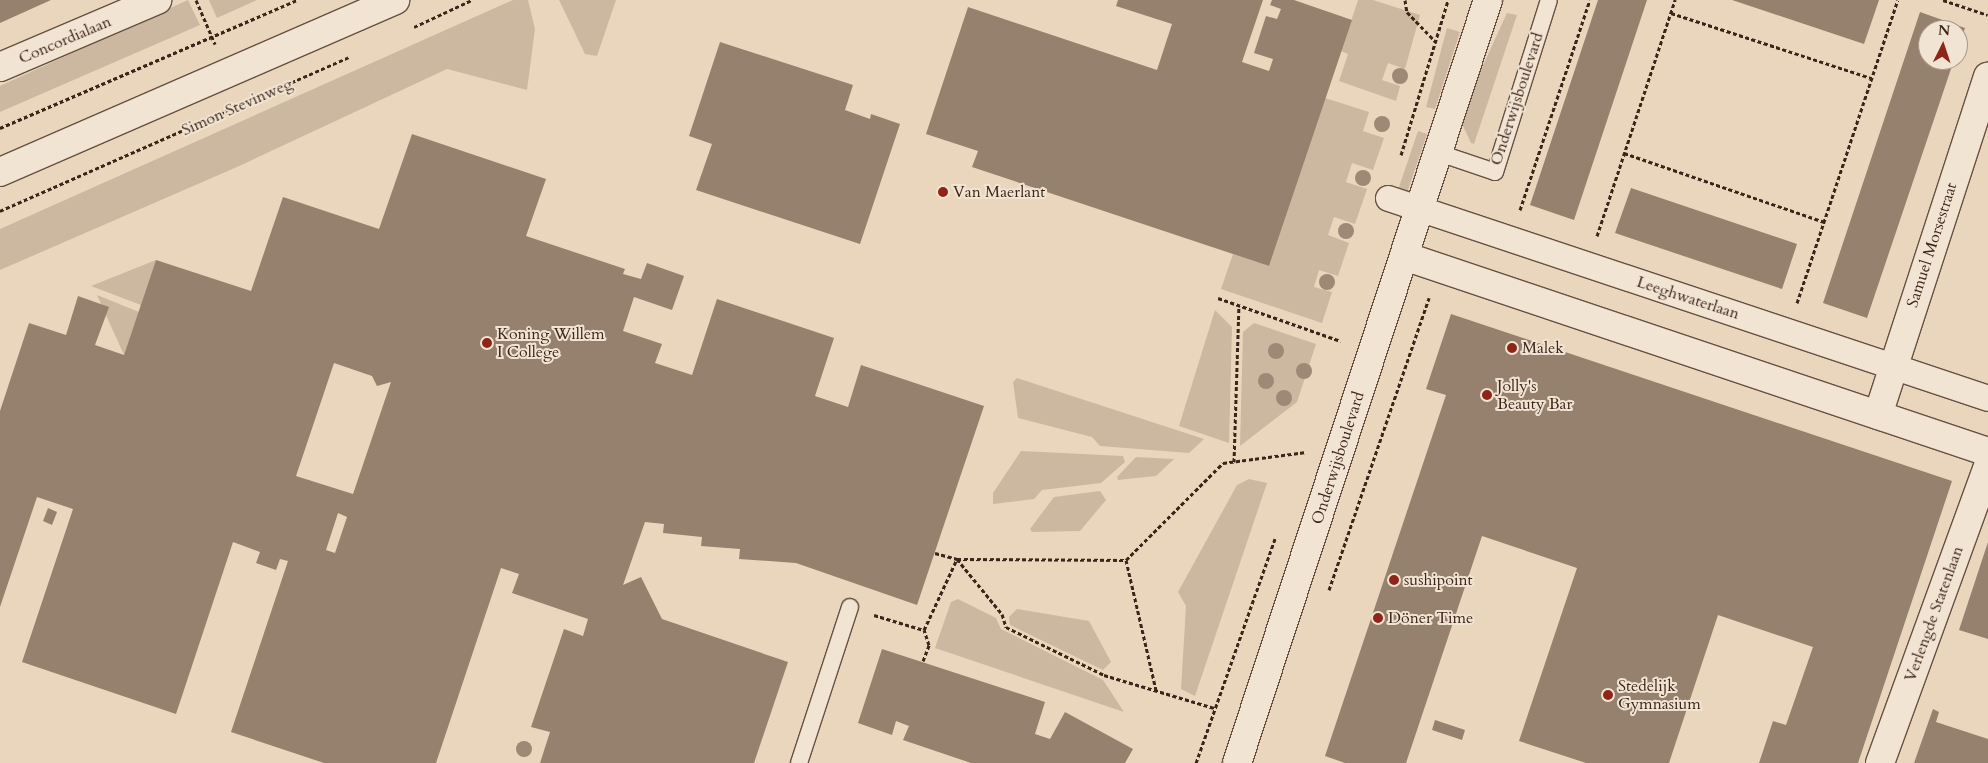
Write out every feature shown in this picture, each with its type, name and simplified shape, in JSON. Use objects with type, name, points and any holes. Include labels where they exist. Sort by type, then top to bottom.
[{"type":"street","name":"Concordialaan","points":[[0,67],[157,0]]},
{"type":"street","name":"Simon Stevinweg","points":[[0,172],[395,0]]},
{"type":"street","name":"Onderwijsboulevard","points":[[1237,763],[1489,1]]},
{"type":"street","name":"Samuel Morsestraat","points":[[1878,415],[1892,366],[1988,76]]},
{"type":"street","name":"Leeghwaterlaan","points":[[1388,198],[1988,398]]},
{"type":"street","points":[[1404,256],[1988,452]]},
{"type":"street","name":"Verlengde Statenlaan","points":[[1880,763],[1988,466]]},
{"type":"lane","name":"Onderwijsboulevard","points":[[1439,153],[1495,172],[1549,0]]},
{"type":"lane","points":[[799,763],[850,607]]},
{"type":"path","points":[[196,0],[212,37]]},
{"type":"path","points":[[0,128],[297,0]]},
{"type":"path","points":[[410,28],[472,0]]},
{"type":"path","points":[[1404,0],[1407,12],[1436,42]]},
{"type":"path","points":[[1388,198],[1448,0]]},
{"type":"path","points":[[1518,215],[1590,0]]},
{"type":"path","points":[[1588,265],[1675,0]]},
{"type":"path","points":[[1788,332],[1898,0]]},
{"type":"path","points":[[1943,0],[1988,15]]},
{"type":"path","points":[[1671,13],[1871,78]]},
{"type":"path","name":"Simon Stevinweg","points":[[0,211],[357,53]]},
{"type":"path","points":[[1624,153],[1824,222]]},
{"type":"path","name":"Onderwijsboulevard","points":[[1328,595],[1439,269]]},
{"type":"path","points":[[1218,298],[1341,341]]},
{"type":"path","points":[[1234,462],[1239,306]]},
{"type":"path","points":[[1338,350],[1344,333]]},
{"type":"path","name":"Onderwijsboulevard","points":[[1303,461],[1309,443]]},
{"type":"path","points":[[935,553],[957,559],[1126,560],[1223,463],[1306,452]]},
{"type":"path","points":[[1196,763],[1277,534]]},
{"type":"path","points":[[923,661],[929,645],[924,630],[957,559]]},
{"type":"path","points":[[957,559],[1002,614],[1006,627],[1104,676],[1214,708]]},
{"type":"path","points":[[1126,560],[1156,691]]},
{"type":"path","points":[[850,607],[924,630]]},
{"type":"shaded area","points":[[188,0],[200,25],[0,112],[0,86]]},
{"type":"shaded area","points":[[209,0],[257,0],[217,18]]},
{"type":"shaded area","points":[[513,0],[528,0],[535,29],[527,90],[447,69],[237,167],[0,270],[0,229]]},
{"type":"shaded area","points":[[559,0],[616,0],[597,56],[585,54]]},
{"type":"shaded area","points":[[1358,0],[1373,0],[1420,15],[1405,69],[1388,63],[1382,80],[1400,86],[1396,101],[1339,81],[1348,54],[1341,51]]},
{"type":"shaded area","points":[[1507,13],[1517,15],[1474,144],[1471,143],[1462,124],[1480,72]]},
{"type":"shaded area","points":[[1447,28],[1460,32],[1435,109],[1426,107]]},
{"type":"shaded area","points":[[1325,98],[1369,112],[1363,131],[1384,138],[1373,170],[1352,163],[1346,182],[1367,189],[1355,224],[1334,217],[1328,235],[1349,243],[1338,276],[1319,270],[1314,287],[1332,292],[1322,323],[1221,289],[1233,254],[1269,266]]},
{"type":"shaded area","points":[[1418,131],[1427,134],[1407,193],[1398,190]]},
{"type":"shaded area","points":[[156,260],[141,305],[91,286]]},
{"type":"shaded area","points":[[97,295],[139,312],[124,355]]},
{"type":"shaded area","points":[[1215,310],[1232,327],[1229,443],[1179,426]]},
{"type":"shaded area","points":[[1254,323],[1316,344],[1297,402],[1240,446],[1243,332]]},
{"type":"shaded area","points":[[1017,378],[1204,439],[1189,453],[1100,446],[1092,437],[1018,418],[1013,382]]},
{"type":"shaded area","points":[[1021,451],[1123,456],[1125,462],[1101,483],[1042,490],[1034,499],[993,504],[993,493]]},
{"type":"shaded area","points":[[1136,457],[1174,459],[1156,476],[1118,480],[1117,477]]},
{"type":"shaded area","points":[[1249,479],[1267,483],[1195,696],[1181,689],[1186,606],[1178,592],[1237,485]]},
{"type":"shaded area","points":[[1100,491],[1106,500],[1080,531],[1032,532],[1030,529],[1054,497]]},
{"type":"shaded area","points":[[958,599],[996,618],[1001,629],[1103,680],[1124,712],[935,648],[951,602]]},
{"type":"shaded area","points":[[1017,609],[1089,621],[1111,662],[1103,670],[1010,625],[1009,617]]},
{"type":"building","points":[[0,0],[51,0],[0,23]]},
{"type":"building","points":[[1118,0],[1263,0],[1242,62],[1269,71],[1273,59],[1254,53],[1266,16],[1277,19],[1281,9],[1270,5],[1272,0],[1294,0],[1352,20],[1269,266],[972,167],[978,151],[926,134],[968,7],[1157,70],[1172,24],[1116,6]]},
{"type":"building","points":[[1598,0],[1647,0],[1574,220],[1530,205]]},
{"type":"building","points":[[1732,0],[1879,0],[1864,44]]},
{"type":"building","points":[[1920,12],[1942,20],[1918,20],[1918,70],[1951,70],[1867,318],[1823,303]]},
{"type":"building","points":[[720,42],[853,85],[845,110],[870,119],[871,114],[900,124],[860,244],[696,190],[712,144],[689,136]]},
{"type":"building","points":[[412,134],[546,179],[526,236],[625,269],[623,274],[641,279],[647,263],[684,276],[672,310],[634,297],[623,331],[662,344],[655,363],[692,375],[717,299],[834,338],[815,396],[848,407],[861,365],[984,406],[917,605],[796,563],[739,559],[740,549],[701,546],[702,537],[663,533],[664,524],[645,522],[623,585],[641,577],[662,619],[788,662],[754,763],[540,763],[550,732],[531,727],[564,629],[583,636],[588,619],[512,593],[519,574],[501,568],[436,763],[324,763],[231,732],[288,561],[280,559],[276,570],[256,563],[260,552],[233,542],[176,714],[22,662],[73,509],[37,497],[0,607],[0,411],[29,323],[66,335],[78,296],[109,307],[95,345],[124,355],[156,260],[251,291],[283,197],[379,229]],"holes":[[[334,363],[372,376],[377,386],[391,382],[353,494],[296,476]],[[338,513],[347,517],[335,553],[326,550]]]},
{"type":"building","points":[[1631,188],[1797,244],[1782,289],[1615,233]]},
{"type":"building","points":[[1451,314],[1952,481],[1858,763],[1759,763],[1773,721],[1786,725],[1813,647],[1718,615],[1669,763],[1586,763],[1519,741],[1577,568],[1482,536],[1406,763],[1345,763],[1325,756],[1446,395],[1426,389]]},
{"type":"building","points":[[48,508],[57,512],[52,525],[43,521]]},
{"type":"building","points":[[1988,542],[1988,639],[1959,630]]},
{"type":"building","points":[[882,649],[1045,702],[1035,734],[1050,739],[1065,712],[1133,749],[1125,763],[971,763],[903,740],[909,726],[896,721],[892,735],[858,723]]},
{"type":"building","points":[[1933,709],[1939,712],[1936,722],[1988,739],[1988,763],[1914,763]]},
{"type":"building","points":[[1435,720],[1465,730],[1462,740],[1432,730]]},
{"type":"place","name":"Van Maerlant","points":[[943,192]]},
{"type":"place","name":"Koning Willem I College","points":[[487,343]]},
{"type":"place","name":"Malek","points":[[1512,348]]},
{"type":"place","name":"Jolly's Beauty Bar","points":[[1487,395]]},
{"type":"place","name":"sushipoint","points":[[1394,580]]},
{"type":"place","name":"Döner Time","points":[[1378,618]]},
{"type":"place","name":"Stedelijk Gymnasium","points":[[1608,695]]}]
